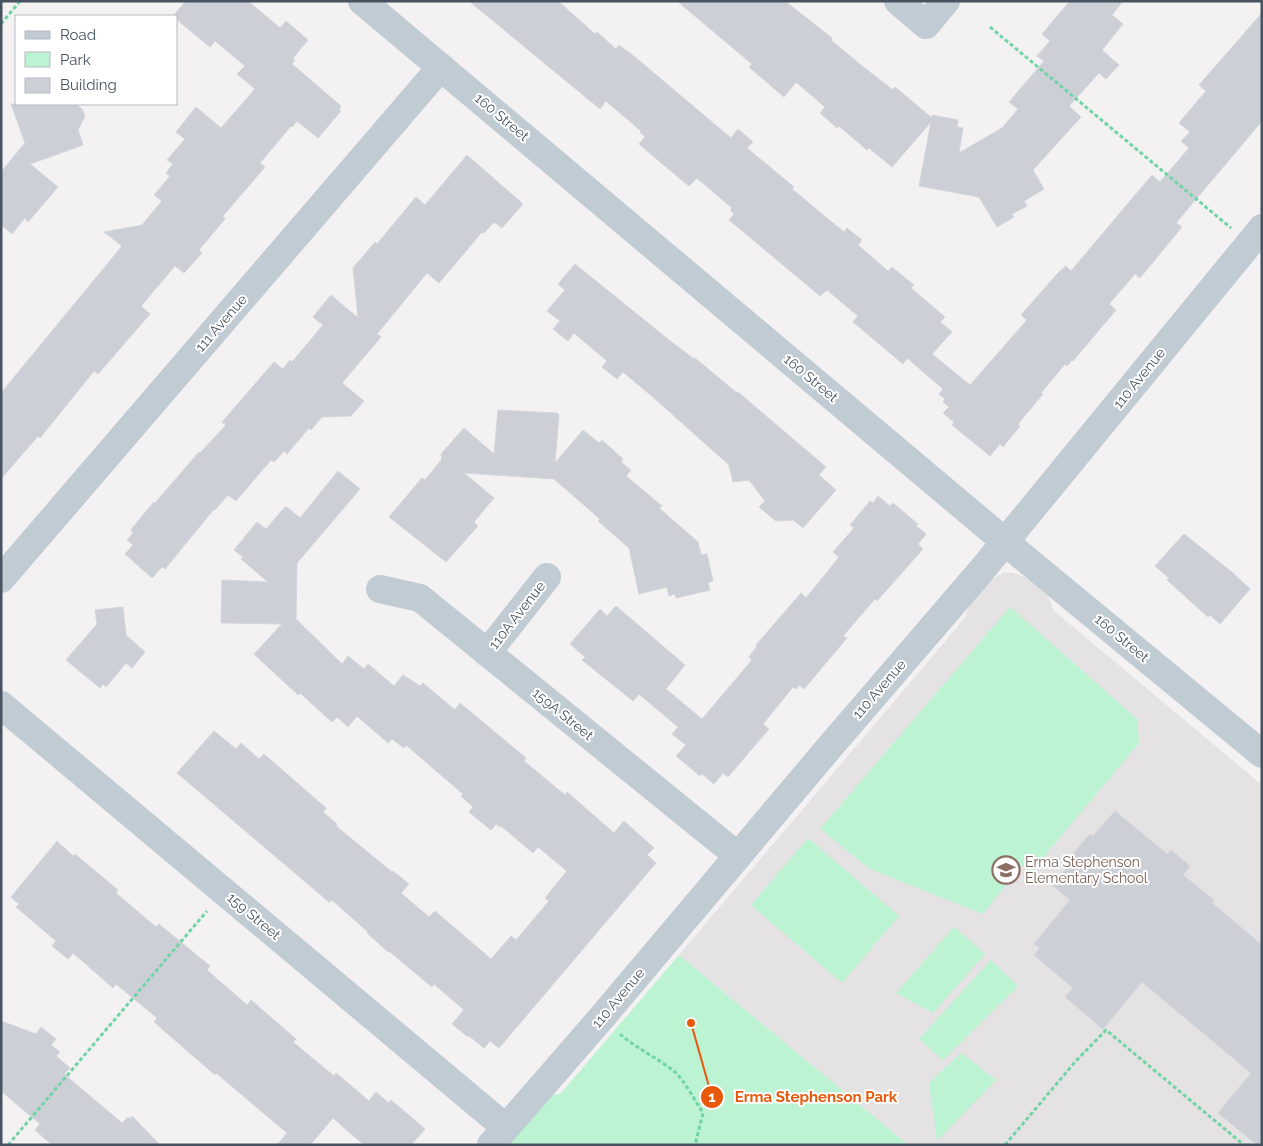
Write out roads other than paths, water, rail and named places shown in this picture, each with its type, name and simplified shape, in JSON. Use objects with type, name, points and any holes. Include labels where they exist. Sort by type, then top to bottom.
[{"type":"street","name":"160 Street","points":[[362,1],[1005,542],[1262,754]]},
{"type":"street","points":[[898,1],[926,25],[946,1]]},
{"type":"street","name":"111 Avenue","points":[[1,579],[441,66]]},
{"type":"street","name":"110 Avenue","points":[[498,1136],[1005,542],[1262,228]]},
{"type":"street","name":"110A Avenue","points":[[487,653],[547,577]]},
{"type":"street","name":"159A Street","points":[[380,589],[420,598],[738,856]]},
{"type":"street","name":"159 Street","points":[[1,705],[498,1136]]},
{"type":"place","name":"Erma Stephenson Elementary School","points":[[1006,870]]},
{"type":"place","name":"Erma Stephenson Park","points":[[691,1023]]}]
